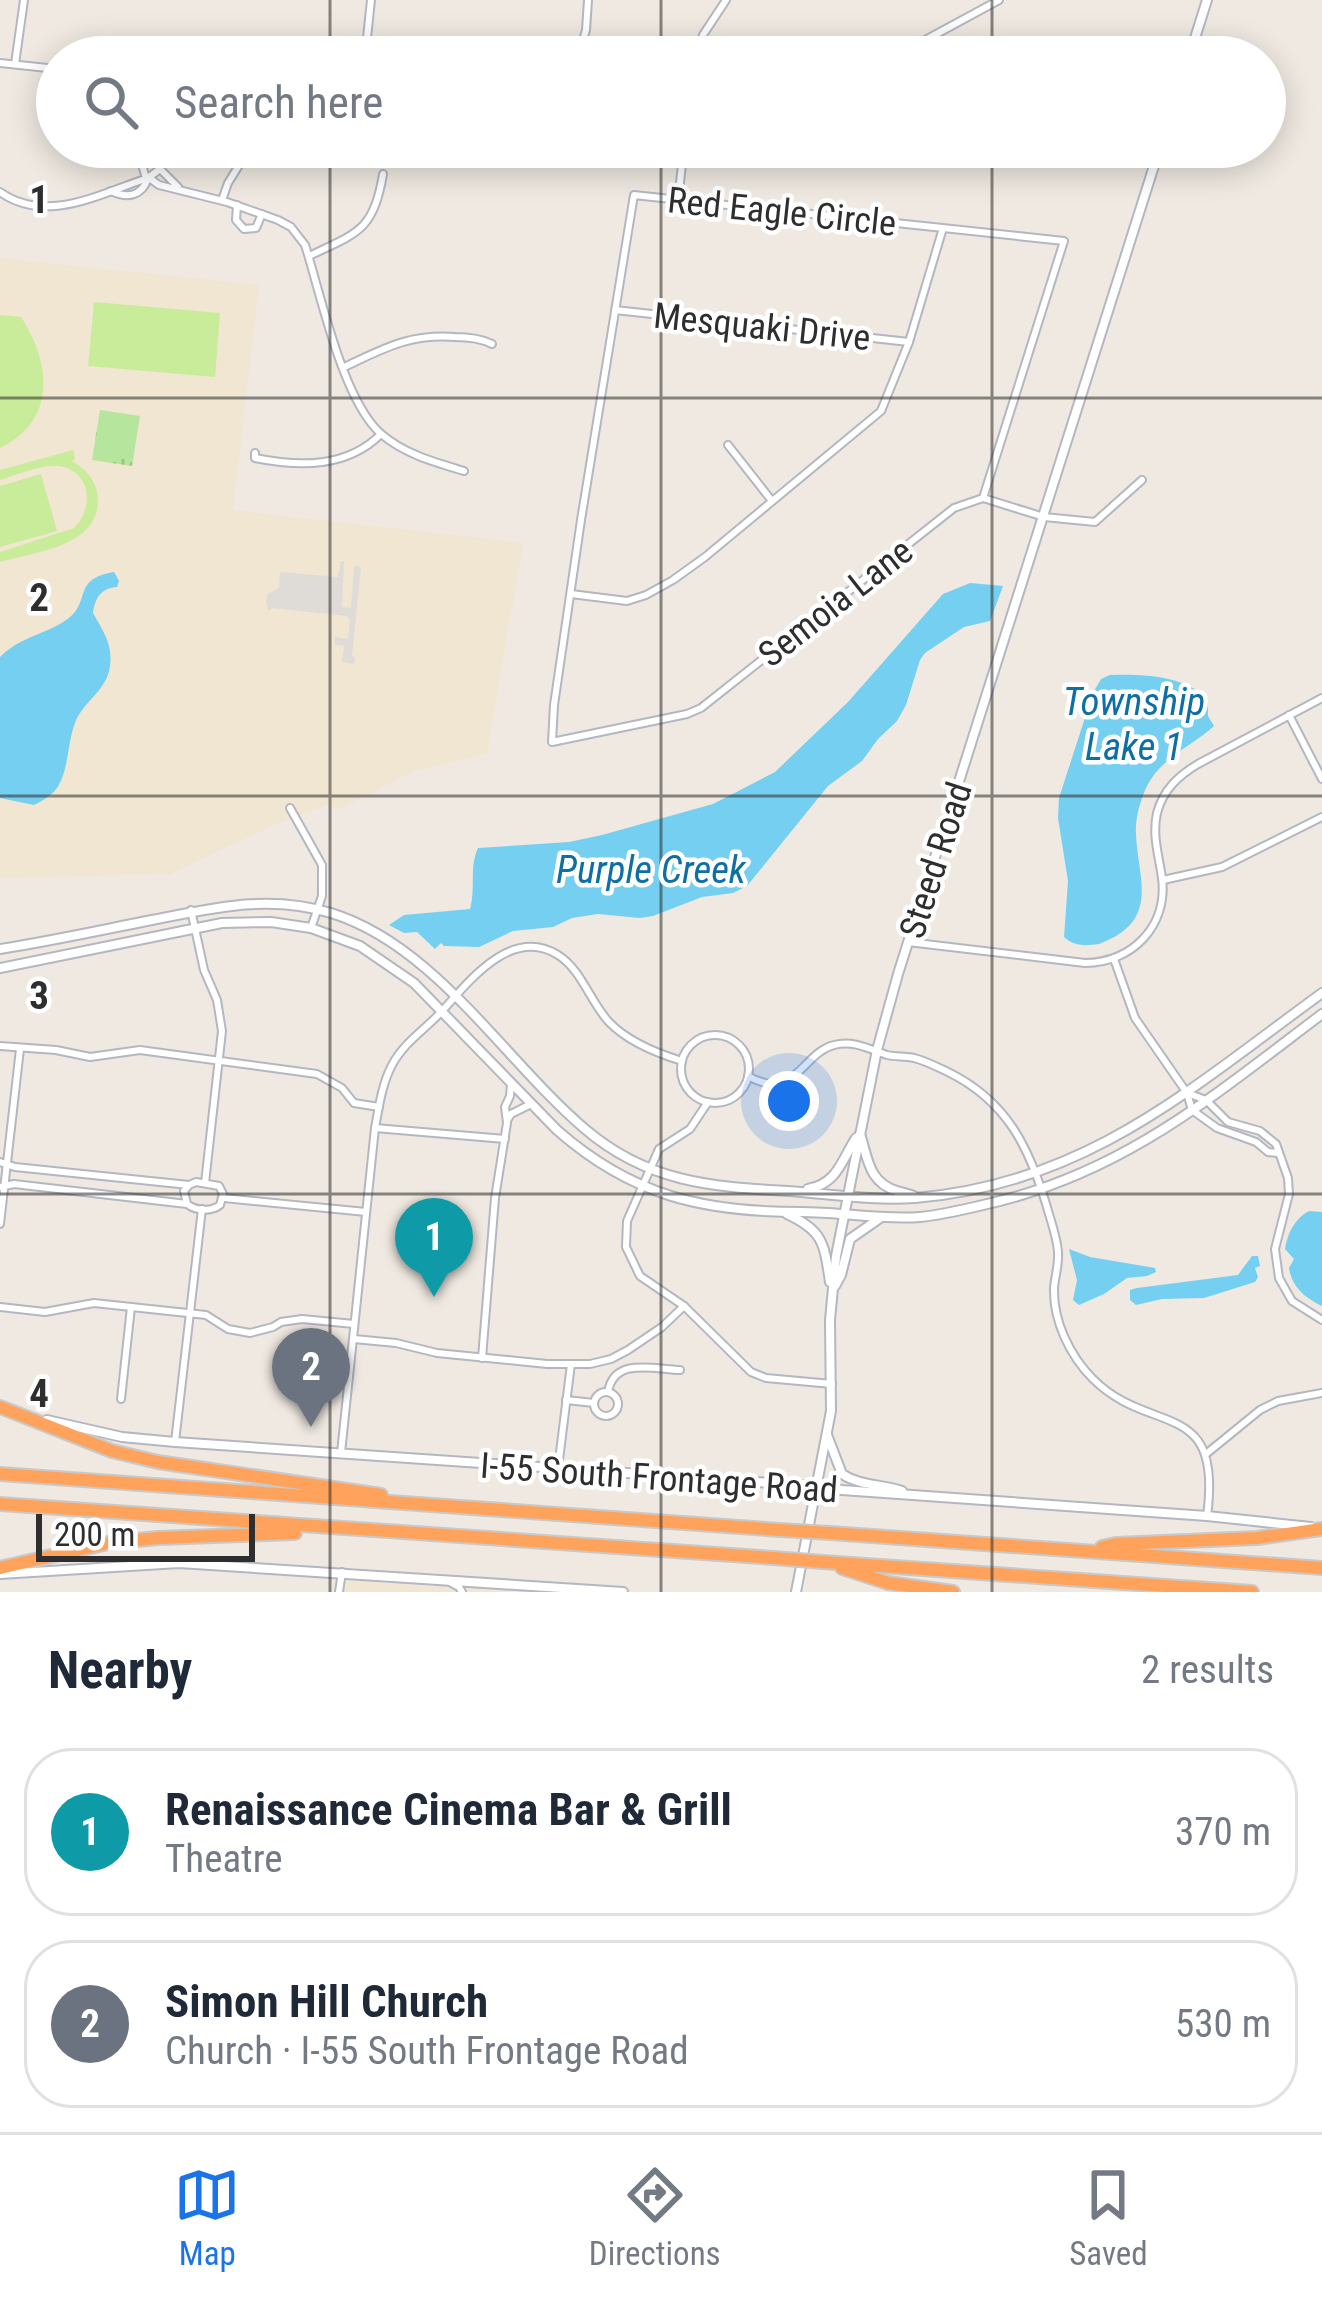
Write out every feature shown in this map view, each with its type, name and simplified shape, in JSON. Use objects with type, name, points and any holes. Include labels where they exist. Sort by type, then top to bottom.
[{"type":"highway","points":[[0,1406],[75,1438],[158,1462],[502,1510]]},
{"type":"highway","points":[[0,1474],[1322,1568]]},
{"type":"highway","points":[[0,1504],[1252,1592]]},
{"type":"highway","points":[[1087,1550],[1116,1544],[1257,1538],[1322,1528]]},
{"type":"highway","points":[[0,1571],[108,1543],[158,1538],[280,1532],[406,1534]]},
{"type":"highway","points":[[824,1562],[888,1583],[952,1592]]},
{"type":"street","points":[[15,64],[24,0]]},
{"type":"street","points":[[367,36],[371,0]]},
{"type":"street","points":[[584,36],[588,0]]},
{"type":"street","points":[[703,36],[726,0]]},
{"type":"street","points":[[932,36],[998,0]]},
{"type":"street","points":[[1196,36],[1207,0]]},
{"type":"street","points":[[0,63],[36,66]]},
{"type":"street","points":[[141,168],[159,185],[222,200],[291,227],[305,244],[344,367],[368,420],[406,452],[464,471]]},
{"type":"street","points":[[222,200],[237,168]]},
{"type":"street","points":[[678,200],[682,168]]},
{"type":"street","name":"Steed Road","points":[[796,1592],[827,1434],[831,1292],[877,1049],[1153,168]]},
{"type":"street","points":[[0,192],[18,202],[72,205],[160,170],[181,189]]},
{"type":"street","points":[[309,256],[361,230],[374,213],[383,173]]},
{"type":"street","name":"Red Eagle Circle","points":[[554,705],[634,195],[1064,241],[983,498]]},
{"type":"street","points":[[237,205],[241,228],[256,228],[262,214]]},
{"type":"street","points":[[571,594],[627,601],[674,580],[881,411],[909,343],[944,228]]},
{"type":"street","name":"Mesquaki Drive","points":[[615,310],[909,343]]},
{"type":"street","points":[[344,367],[424,335],[483,339],[493,344]]},
{"type":"street","points":[[255,454],[263,460],[328,462],[368,448],[382,434]]},
{"type":"street","points":[[728,445],[772,501]]},
{"type":"street","points":[[983,498],[1044,517],[1095,522],[1142,480]]},
{"type":"street","name":"Semoia Lane","points":[[554,705],[552,742],[701,708],[954,508],[983,498]]},
{"type":"street","points":[[908,942],[1079,963],[1104,963],[1133,949],[1153,927],[1161,902],[1155,825],[1160,803],[1172,784],[1198,764],[1322,698]]},
{"type":"street","points":[[1289,715],[1322,779]]},
{"type":"street","points":[[290,808],[322,865],[322,896],[311,928]]},
{"type":"street","points":[[1162,880],[1219,868],[1322,817]]},
{"type":"street","points":[[0,950],[242,903],[316,910],[363,926],[422,965],[572,1118],[611,1148],[650,1169],[730,1189],[863,1199],[918,1198],[1036,1174],[1130,1130],[1322,993]]},
{"type":"street","points":[[191,910],[204,970],[221,1016],[205,1183]]},
{"type":"street","points":[[0,968],[221,923],[290,923],[311,928],[360,946],[414,983],[575,1146],[615,1172],[710,1207],[880,1218],[953,1212],[1042,1190],[1121,1156],[1322,1014]]},
{"type":"street","points":[[341,1454],[375,1128],[387,1077],[399,1054],[491,960],[512,950],[534,948],[556,953],[572,968],[616,1029],[634,1042],[682,1060]]},
{"type":"street","points":[[1114,959],[1135,1018],[1187,1093],[1192,1109],[1217,1128],[1278,1153]]},
{"type":"street","points":[[723,1036],[744,1051],[748,1076],[732,1098],[708,1102],[686,1086],[682,1060],[700,1038],[723,1036]]},
{"type":"street","points":[[748,1076],[766,1083],[792,1079],[826,1047],[841,1043],[930,1064],[976,1087],[998,1106],[1027,1149],[1042,1190],[1058,1253],[1055,1309],[1072,1352],[1110,1393],[1185,1428],[1200,1442],[1211,1473],[1208,1516]]},
{"type":"street","points":[[0,1046],[90,1057],[140,1050],[317,1074],[342,1088],[354,1103],[379,1107]]},
{"type":"street","points":[[0,1224],[3,1162],[20,1048]]},
{"type":"street","points":[[482,1358],[495,1198],[512,1084]]},
{"type":"street","points":[[1187,1093],[1206,1100],[1228,1122],[1272,1139],[1288,1178],[1289,1194],[1275,1250],[1279,1278],[1292,1301],[1322,1320]]},
{"type":"street","points":[[708,1102],[690,1129],[659,1149],[650,1169],[626,1228],[634,1269],[684,1306],[752,1372],[766,1378],[832,1384]]},
{"type":"street","points":[[507,1123],[512,1114],[531,1104]]},
{"type":"street","points":[[375,1128],[505,1139]]},
{"type":"street","points":[[788,1191],[816,1188],[833,1178],[860,1131]]},
{"type":"street","points":[[860,1131],[872,1174],[894,1190],[918,1198]]},
{"type":"street","points":[[3,1162],[188,1185],[205,1183],[219,1186],[224,1198]]},
{"type":"street","points":[[187,1204],[188,1185]]},
{"type":"street","points":[[2,1186],[202,1209],[218,1208],[224,1198]]},
{"type":"street","points":[[224,1198],[366,1212]]},
{"type":"street","points":[[176,1442],[202,1209]]},
{"type":"street","points":[[785,1214],[813,1228],[821,1239],[831,1292]]},
{"type":"street","points":[[831,1292],[841,1275],[850,1239],[880,1218]]},
{"type":"street","points":[[0,1307],[45,1312],[89,1304],[191,1313],[241,1332],[302,1319],[354,1324]]},
{"type":"street","points":[[354,1339],[397,1342],[437,1353],[571,1364],[611,1359],[662,1328],[684,1306]]},
{"type":"street","points":[[121,1399],[131,1307]]},
{"type":"street","points":[[558,1469],[571,1364]]},
{"type":"street","points":[[608,1392],[611,1379],[627,1368],[680,1370]]},
{"type":"street","points":[[608,1392],[617,1403],[613,1413],[602,1414],[594,1403],[598,1395],[608,1392]]},
{"type":"street","points":[[1205,1454],[1260,1410],[1288,1398],[1322,1393]]},
{"type":"street","points":[[566,1400],[594,1403]]},
{"type":"street","name":"I-55 South Frontage Road","points":[[0,1406],[95,1432],[176,1442],[816,1486],[1322,1528]]},
{"type":"street","points":[[827,1434],[838,1467],[851,1480],[915,1495]]},
{"type":"street","points":[[0,1571],[179,1563],[623,1592]]},
{"type":"street","points":[[339,1592],[342,1572]]},
{"type":"street","points":[[445,1580],[465,1592],[483,1582]]},
{"type":"shaded area","points":[[0,258],[259,285],[233,510],[523,543],[487,754],[414,771],[346,806],[328,805],[276,824],[170,874],[0,878]]},
{"type":"shaded area","points":[[341,561],[342,607],[351,608],[354,566],[361,567],[354,664],[342,662],[344,646],[335,645],[335,637],[348,639],[347,616],[269,611],[266,603],[268,594],[279,588],[280,572],[338,577]]},
{"type":"shaded area","points":[[354,1581],[513,1592],[343,1592]]},
{"type":"green space","points":[[94,302],[220,313],[215,377],[88,366]]},
{"type":"green space","points":[[0,315],[21,317],[38,353],[43,389],[32,422],[0,448]]},
{"type":"green space","points":[[100,410],[140,416],[132,466],[92,460]]},
{"type":"green space","points":[[73,450],[72,461],[90,477],[97,493],[88,528],[62,545],[0,562],[0,552],[74,528],[87,501],[84,483],[70,469],[45,467],[0,480],[0,470]]},
{"type":"green space","points":[[41,474],[57,531],[0,547],[0,486]]},
{"type":"water","points":[[114,572],[117,587],[100,595],[93,613],[109,644],[108,675],[75,723],[61,781],[34,805],[0,798],[0,657],[69,618],[87,585]]},
{"type":"water","name":"Purple Creek","points":[[970,583],[1003,586],[990,621],[964,627],[925,653],[897,721],[862,761],[828,786],[747,886],[653,916],[572,918],[553,927],[513,931],[479,947],[441,943],[435,949],[417,932],[404,933],[389,925],[404,915],[470,909],[478,848],[602,835],[713,804],[775,772],[848,702],[943,594]]},
{"type":"water","name":"Township Lake 1","points":[[1149,676],[1186,685],[1208,699],[1208,716],[1214,726],[1160,768],[1144,793],[1136,828],[1142,890],[1137,915],[1116,936],[1099,944],[1080,945],[1064,937],[1068,881],[1059,798],[1093,693],[1101,679]]},
{"type":"water","points":[[1309,1211],[1322,1212],[1322,1306],[1296,1286],[1289,1268],[1294,1259],[1285,1249],[1292,1227]]},
{"type":"water","points":[[1069,1249],[1155,1268],[1156,1272],[1127,1278],[1079,1305],[1073,1300],[1077,1280]]},
{"type":"water","points":[[1252,1256],[1258,1256],[1260,1266],[1255,1268],[1255,1282],[1204,1298],[1136,1305],[1130,1300],[1130,1290],[1137,1288],[1238,1275]]},
{"type":"place","name":"Renaissance Cinema Bar & Grill","points":[[434,1297]]},
{"type":"place","name":"Simon Hill Church","points":[[311,1427]]}]
